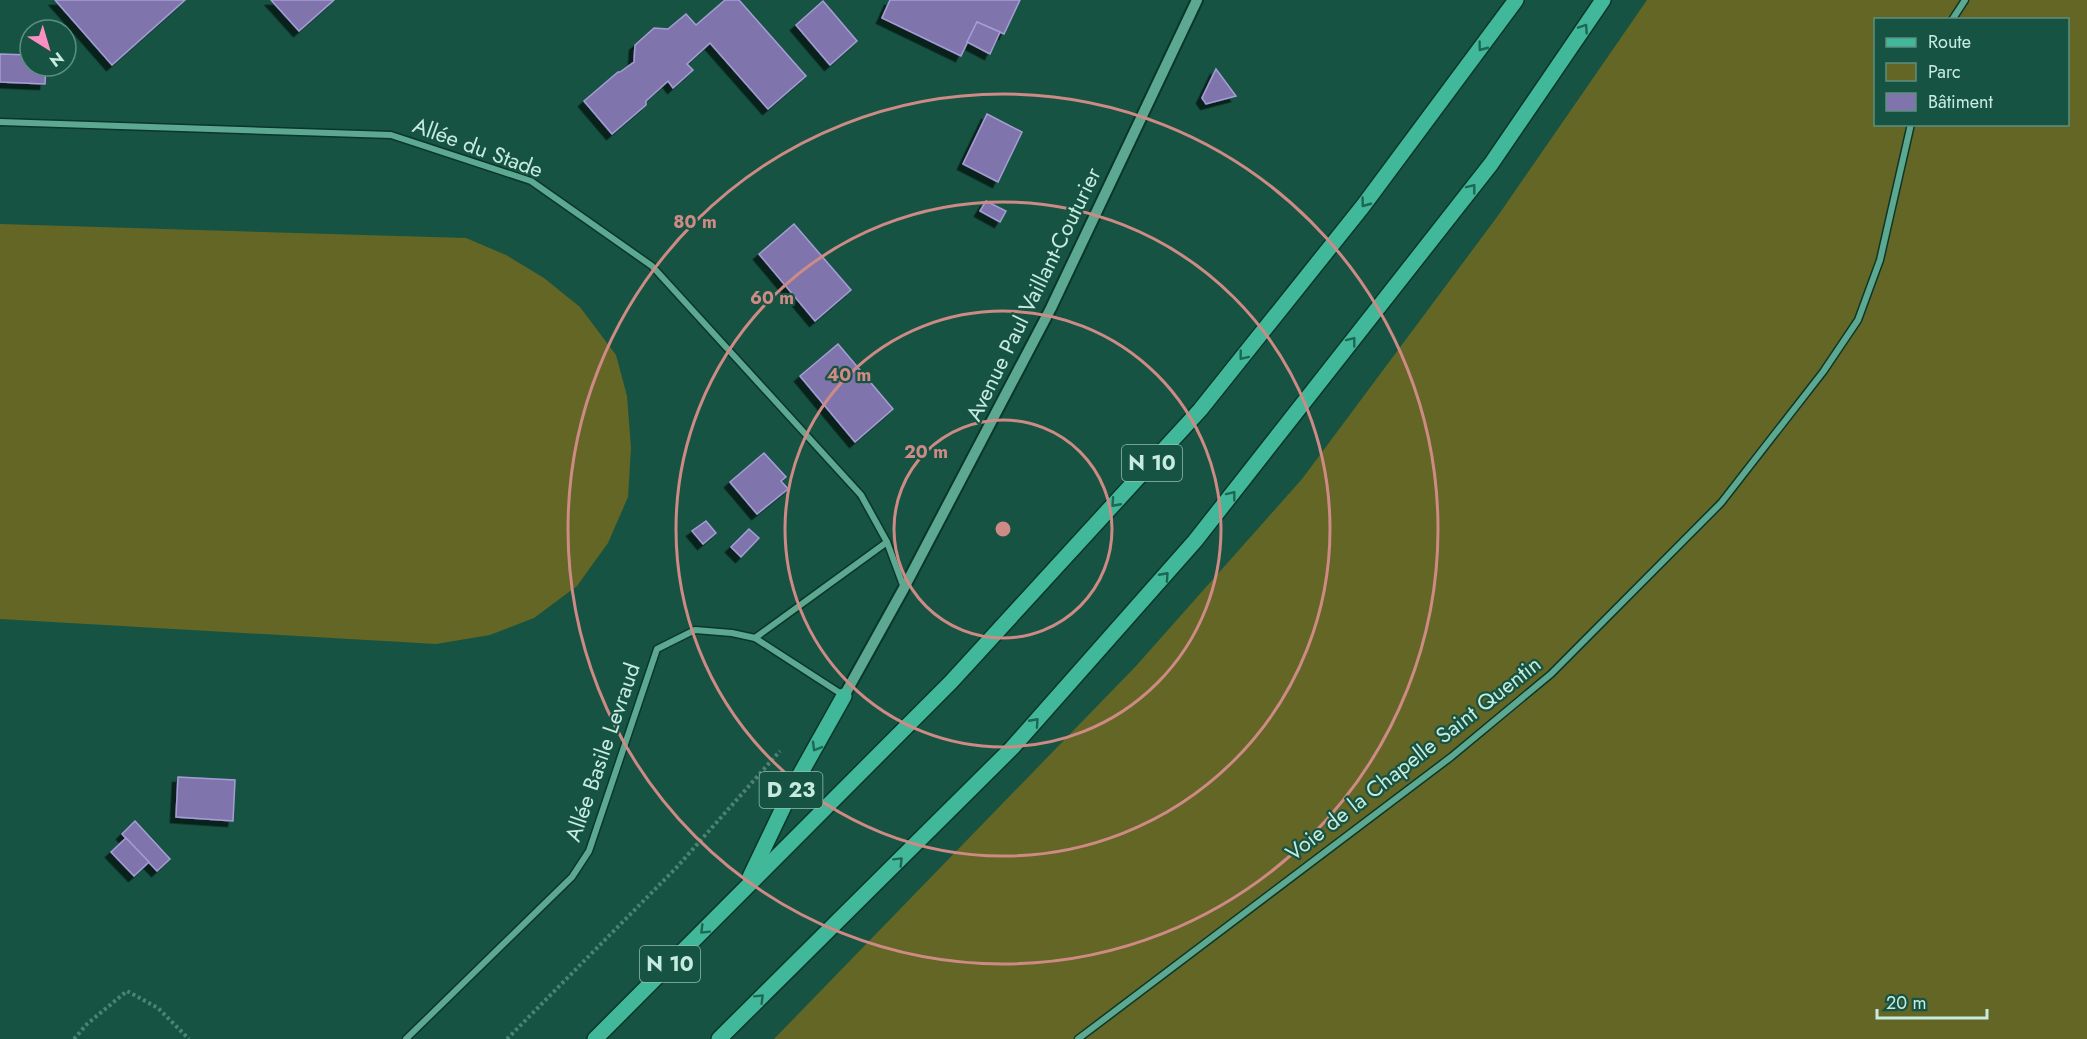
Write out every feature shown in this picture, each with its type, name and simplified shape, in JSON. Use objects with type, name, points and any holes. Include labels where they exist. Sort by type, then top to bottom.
[{"type":"main road","name":"N 10","points":[[595,1039],[951,682],[1200,410],[1363,206],[1516,0]]},
{"type":"main road","points":[[719,1039],[1012,748],[1196,541],[1491,164],[1603,0]]},
{"type":"main road","name":"D 23","points":[[745,888],[793,787],[844,696]]},
{"type":"street","name":"Avenue Paul Vaillant-Couturier","points":[[844,696],[904,588],[1051,308],[1197,0]]},
{"type":"street","points":[[1953,18],[1965,0]]},
{"type":"street","name":"Allée du Stade","points":[[0,122],[391,135],[531,181],[652,266],[861,495],[887,542],[904,588]]},
{"type":"street","name":"Voie de la Chapelle Saint Quentin","points":[[1078,1039],[1451,757],[1542,681],[1721,503],[1823,372],[1858,320],[1880,260],[1911,126]]},
{"type":"street","points":[[754,638],[887,542]]},
{"type":"street","name":"Allée Basile Levraud","points":[[406,1039],[572,877],[589,851],[657,649],[694,630],[732,633],[754,638],[844,696]]},
{"type":"path","points":[[507,1039],[677,867],[788,743]]},
{"type":"path","points":[[75,1039],[87,1024],[127,991],[158,1008],[189,1039]]},
{"type":"green space","points":[[1647,0],[2087,0],[2087,1039],[774,1039],[1136,666],[1302,479],[1497,217]]},
{"type":"green space","points":[[0,224],[466,238],[506,255],[544,278],[580,307],[616,355],[627,396],[631,448],[628,497],[608,543],[577,586],[534,618],[490,635],[436,644],[0,619]]},
{"type":"building","points":[[55,0],[185,0],[112,65],[78,26],[78,18],[71,18]]},
{"type":"building","points":[[271,0],[334,0],[299,31]]},
{"type":"building","points":[[725,0],[739,0],[806,76],[768,109],[710,43],[687,64],[693,70],[673,88],[668,81],[646,101],[646,105],[612,134],[584,101],[618,72],[634,62],[635,45],[654,28],[668,29],[686,14],[696,25]]},
{"type":"building","points":[[890,0],[1020,0],[1004,34],[977,22],[961,56],[882,18]]},
{"type":"building","points":[[823,1],[857,41],[830,65],[796,25]]},
{"type":"building","points":[[977,22],[1000,32],[990,54],[967,42]]},
{"type":"building","points":[[0,54],[18,55],[18,78],[45,78],[45,84],[0,82]]},
{"type":"building","points":[[1216,69],[1236,96],[1206,104],[1202,98]]},
{"type":"building","points":[[987,114],[1022,132],[998,182],[963,164]]},
{"type":"building","points":[[986,201],[1006,211],[1000,222],[980,211]]},
{"type":"building","points":[[794,224],[851,290],[815,321],[759,254]]},
{"type":"building","points":[[838,344],[893,409],[855,442],[800,376]]},
{"type":"building","points":[[764,453],[786,477],[781,481],[788,489],[757,514],[730,482]]},
{"type":"building","points":[[706,521],[716,533],[703,544],[692,531]]},
{"type":"building","points":[[749,529],[759,538],[741,557],[731,547]]},
{"type":"building","points":[[178,777],[235,780],[233,821],[176,817]]},
{"type":"building","points":[[135,821],[170,859],[157,871],[122,834]]},
{"type":"building","points":[[126,838],[149,862],[134,876],[111,852]]}]
